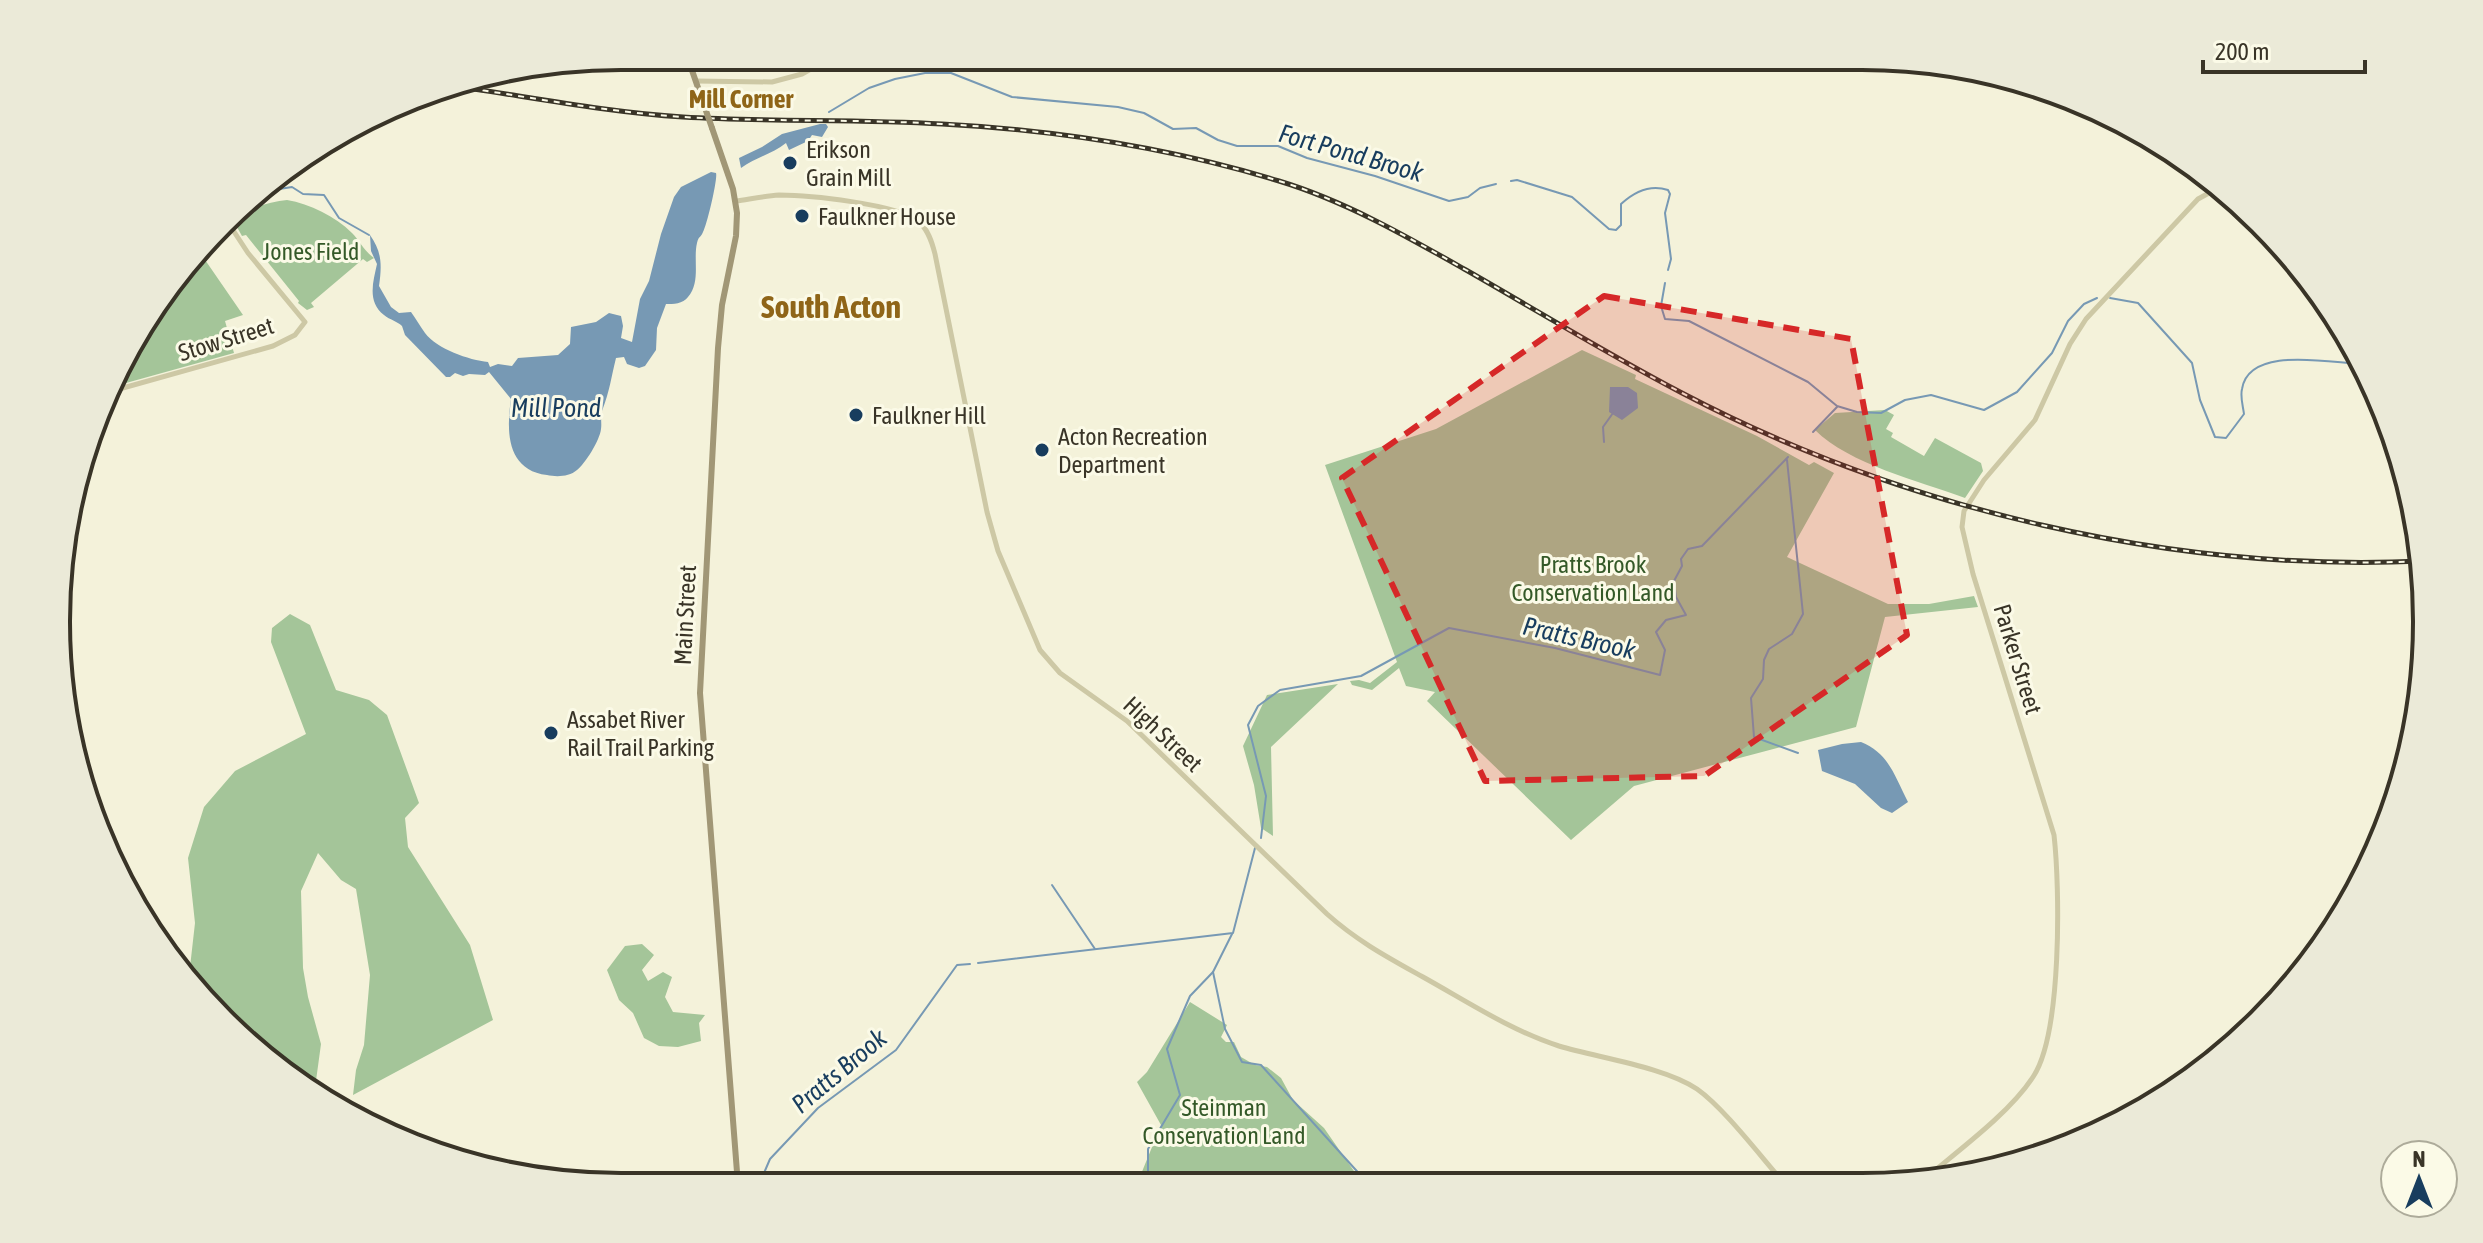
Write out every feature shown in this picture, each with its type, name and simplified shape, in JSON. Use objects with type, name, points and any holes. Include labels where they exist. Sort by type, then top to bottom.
[{"type":"main road","name":"Main Street","points":[[692,70],[736,201],[737,230],[718,341],[700,686],[737,1173]]},
{"type":"street","points":[[696,81],[772,82],[809,70]]},
{"type":"street","name":"Parker Street","points":[[1939,1167],[1993,1121],[2032,1080],[2042,1063],[2049,1035],[2055,977],[2054,835],[1973,574],[1962,527],[1964,511],[1984,480],[2035,420],[2070,344],[2086,319],[2198,199],[2208,193]]},
{"type":"street","name":"High Street","points":[[736,201],[778,195],[833,200],[894,210],[916,220],[925,229],[934,248],[942,282],[966,414],[998,551],[1040,650],[1058,671],[1127,721],[1360,942],[1527,1034],[1684,1081],[1707,1098],[1775,1173]]},
{"type":"street","name":"Stow Street","points":[[122,388],[273,346],[295,335],[305,322],[233,231]]},
{"type":"highlighted area","points":[[1604,296],[1851,339],[1907,635],[1704,776],[1485,781],[1342,478]]},
{"type":"green space","name":"Jones Field","points":[[296,202],[330,216],[352,233],[374,258],[367,262],[363,259],[311,303],[314,307],[307,310],[237,227],[260,206]]},
{"type":"green space","points":[[205,260],[243,315],[225,321],[234,353],[124,383],[163,315]]},
{"type":"green space","name":"Pratts Brook Conservation Land","points":[[1582,350],[1809,465],[1814,462],[1834,473],[1787,557],[1888,604],[1929,604],[1974,596],[1978,607],[1885,617],[1856,727],[1634,786],[1571,840],[1427,701],[1435,692],[1406,686],[1399,668],[1372,690],[1352,685],[1350,681],[1370,683],[1397,662],[1325,465],[1436,429]]},
{"type":"green space","points":[[1885,410],[1894,415],[1886,429],[1893,433],[1891,437],[1924,456],[1935,438],[1981,463],[1983,471],[1965,498],[1865,462],[1846,453],[1815,430],[1835,413]]},
{"type":"green space","points":[[290,614],[310,625],[336,690],[369,700],[387,715],[419,803],[405,818],[408,847],[470,945],[493,1020],[353,1095],[356,1070],[364,1045],[370,975],[356,889],[341,880],[318,853],[301,891],[303,968],[321,1044],[316,1081],[258,1036],[190,965],[195,923],[188,858],[204,807],[235,771],[306,734],[271,642],[272,628]]},
{"type":"green space","points":[[1338,684],[1271,747],[1273,836],[1261,828],[1243,746],[1267,695]]},
{"type":"green space","points":[[642,944],[654,955],[642,970],[648,981],[663,972],[672,977],[665,997],[673,1012],[705,1015],[699,1023],[701,1041],[678,1047],[659,1046],[644,1038],[633,1013],[619,1000],[607,970],[625,946]]},
{"type":"green space","name":"Steinman Conservation Land","points":[[1190,1002],[1227,1025],[1221,1037],[1226,1042],[1234,1042],[1241,1057],[1255,1065],[1267,1067],[1281,1078],[1293,1100],[1324,1128],[1355,1173],[1141,1173],[1161,1125],[1137,1082],[1147,1072]]},
{"type":"water","points":[[820,124],[828,127],[822,137],[812,135],[808,141],[789,150],[786,143],[741,168],[739,158],[782,134]]},
{"type":"water","name":"Mill Pond","points":[[711,172],[716,173],[715,183],[707,221],[697,243],[696,278],[692,291],[683,301],[666,304],[657,328],[656,350],[645,366],[639,368],[627,364],[624,357],[616,358],[601,413],[598,439],[584,463],[570,474],[551,476],[524,466],[512,448],[509,424],[511,399],[489,372],[463,376],[455,373],[446,377],[405,335],[402,326],[384,315],[375,304],[373,291],[377,264],[371,251],[370,235],[380,259],[379,286],[391,307],[399,313],[411,312],[430,339],[454,353],[488,362],[490,367],[498,364],[512,366],[518,358],[558,355],[570,344],[571,327],[596,322],[609,313],[621,316],[621,338],[632,342],[640,299],[649,281],[674,197],[681,187]]},
{"type":"water","points":[[1610,387],[1628,387],[1637,393],[1638,408],[1622,420],[1609,412]]},
{"type":"water","points":[[1861,742],[1885,759],[1908,802],[1892,813],[1881,808],[1855,784],[1822,771],[1818,750]]},
{"type":"waterway","name":"Fort Pond Brook","points":[[829,112],[869,88],[895,79],[925,73],[951,73],[1012,97],[1118,107],[1144,113],[1173,129],[1196,128],[1237,146],[1278,146],[1307,158],[1375,176],[1449,201],[1468,197],[1480,188],[1496,184]]},
{"type":"waterway","name":"Fort Pond Brook","points":[[1511,181],[1517,180],[1572,197],[1609,229],[1616,230],[1621,225],[1621,204],[1626,200],[1649,189],[1668,190],[1670,194],[1665,213],[1671,259],[1668,270]]},
{"type":"waterway","name":"Fort Pond Brook","points":[[280,189],[292,187],[303,194],[324,195],[339,218],[369,235]]},
{"type":"waterway","name":"Fort Pond Brook","points":[[1665,283],[1661,306],[1665,319],[1689,321],[1808,382],[1837,406],[1857,412],[1881,413],[1905,400],[1931,395],[1984,410],[2017,392],[2052,353],[2068,321],[2084,304],[2097,298]]},
{"type":"waterway","name":"Fort Pond Brook","points":[[2110,298],[2138,303],[2192,363],[2200,400],[2215,437],[2226,438],[2244,414],[2242,389],[2248,375],[2259,366],[2293,360],[2348,363]]},
{"type":"waterway","name":"Pratts Brook","points":[[1813,432],[1837,407]]},
{"type":"waterway","points":[[1604,442],[1603,427],[1613,413]]},
{"type":"waterway","name":"Pratts Brook","points":[[1261,838],[1266,796],[1248,725],[1258,706],[1280,690],[1361,676],[1449,628],[1555,648],[1660,675],[1665,650],[1656,632],[1666,620],[1686,615],[1676,597],[1674,581],[1682,566],[1681,559],[1688,549],[1702,546],[1788,457]]},
{"type":"waterway","points":[[1787,460],[1803,614],[1792,634],[1769,649],[1764,660],[1763,679],[1751,698],[1754,737],[1798,753]]},
{"type":"waterway","name":"Pratts Brook","points":[[978,963],[1233,933],[1255,848]]},
{"type":"waterway","points":[[1052,885],[1095,949]]},
{"type":"waterway","points":[[1232,934],[1213,972],[1225,1029],[1242,1062],[1261,1065],[1359,1173]]},
{"type":"waterway","name":"Pratts Brook","points":[[764,1173],[770,1159],[818,1108],[896,1050],[957,965],[970,964]]},
{"type":"waterway","points":[[1148,1173],[1148,1149],[1180,1095],[1167,1049],[1190,996],[1213,972]]},
{"type":"railway","points":[[477,90],[653,115],[748,120],[910,122],[1027,131],[1112,142],[1238,169],[1304,189],[1375,220],[1682,393],[1767,434],[1856,470],[1948,500],[2042,525],[2137,544],[2233,556],[2328,562],[2409,561]]},
{"type":"place","name":"Erikson Grain Mill","points":[[790,163]]},
{"type":"place","name":"Faulkner House","points":[[802,216]]},
{"type":"place","name":"Faulkner Hill","points":[[856,415]]},
{"type":"place","name":"Acton Recreation Department","points":[[1042,450]]},
{"type":"place","name":"Assabet River Rail Trail Parking","points":[[551,733]]},
{"type":"district","name":"Mill Corner","points":[[741,99]]},
{"type":"district","name":"South Acton","points":[[831,306]]}]
